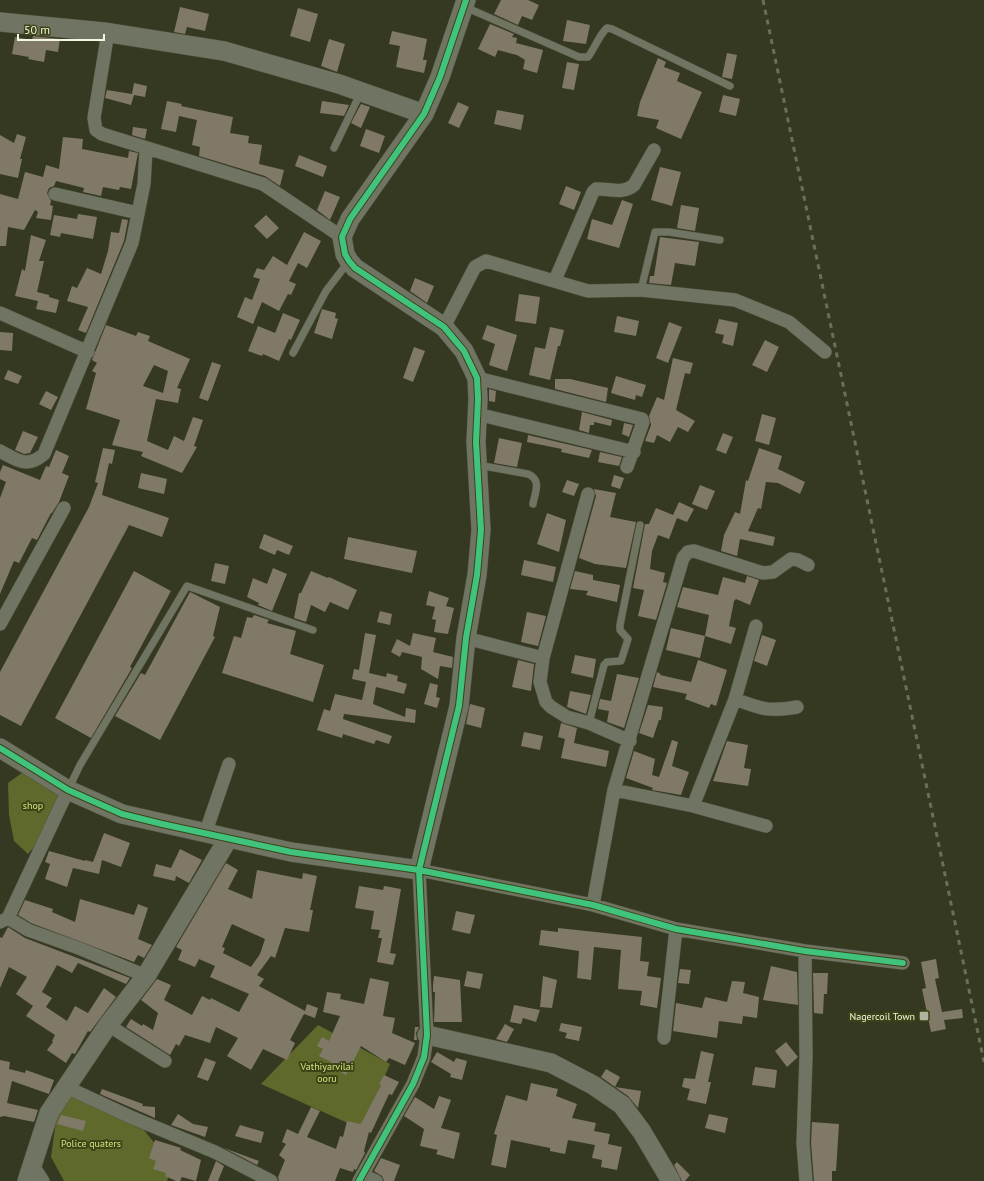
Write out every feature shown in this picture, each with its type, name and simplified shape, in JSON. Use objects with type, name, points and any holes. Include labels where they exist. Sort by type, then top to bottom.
[{"type":"street","points":[[376,1181],[360,1178],[413,1084],[424,1057],[427,1035],[419,870],[459,706],[466,638],[477,575],[481,530],[478,465],[477,378],[464,351],[444,327],[355,268],[344,254],[342,237],[350,219],[424,114],[440,77],[466,3]]},
{"type":"street","points":[[0,22],[108,32],[224,51],[340,84],[424,114]]},
{"type":"street","points":[[108,32],[94,126],[102,134],[146,150],[262,184],[342,237]]},
{"type":"street","points":[[1,454],[29,463],[36,461],[44,454],[88,352],[132,243],[144,184],[146,150]]},
{"type":"street","points":[[555,280],[593,192],[596,189],[617,191],[629,189],[634,184],[654,150]]},
{"type":"street","points":[[55,194],[138,213]]},
{"type":"street","points":[[444,327],[475,267],[482,262],[490,261],[588,291],[641,290],[741,302],[789,322],[825,352]]},
{"type":"street","points":[[0,313],[88,352]]},
{"type":"street","points":[[477,378],[640,418],[643,422],[634,452],[627,467]]},
{"type":"street","points":[[477,414],[634,452]]},
{"type":"street","points":[[588,494],[543,658],[540,682],[546,702],[559,713],[589,723],[630,741]]},
{"type":"street","points":[[0,624],[64,508]]},
{"type":"street","points":[[593,905],[614,790],[630,741],[685,554],[694,551],[763,573],[774,572],[791,559],[798,560],[808,565]]},
{"type":"street","points":[[694,806],[735,699],[756,626]]},
{"type":"street","points":[[466,638],[543,658]]},
{"type":"street","points":[[735,699],[771,710],[797,706]]},
{"type":"street","points":[[0,748],[71,784],[122,814],[205,834],[291,852],[419,870],[593,905],[676,929],[805,951],[903,963]]},
{"type":"street","points":[[205,834],[229,764]]},
{"type":"street","points":[[71,784],[4,920],[81,949],[146,976]]},
{"type":"street","points":[[614,790],[694,806],[766,826]]},
{"type":"street","points":[[43,1181],[29,1172],[49,1112],[108,1026],[146,976],[228,839]]},
{"type":"street","points":[[664,1038],[676,929]]},
{"type":"street","points":[[805,951],[806,1057],[803,1143],[806,1181]]},
{"type":"street","points":[[108,1026],[165,1061]]},
{"type":"street","points":[[427,1035],[551,1063],[593,1085],[622,1105],[642,1132],[671,1181]]},
{"type":"street","points":[[66,1087],[133,1118],[215,1152],[271,1181]]},
{"type":"lane","points":[[466,3],[579,57],[588,56],[596,46],[602,32],[607,28],[612,29],[730,86]]},
{"type":"lane","points":[[334,148],[361,91]]},
{"type":"lane","points":[[641,290],[656,232],[669,232],[720,240]]},
{"type":"lane","points":[[293,353],[319,302],[349,261]]},
{"type":"lane","points":[[478,465],[533,476],[537,484],[534,504]]},
{"type":"lane","points":[[589,723],[604,665],[607,662],[621,661],[627,644],[628,639],[620,630],[620,625],[640,525]]},
{"type":"lane","points":[[71,784],[80,765],[187,586],[313,630]]},
{"type":"green space","name":"shop","points":[[26,770],[66,796],[49,830],[28,854],[14,841],[9,815],[8,783]]},
{"type":"green space","name":"Vathiyarvilai ooru","points":[[318,1025],[390,1064],[361,1129],[261,1084]]},
{"type":"green space","name":"Police quaters","points":[[74,1094],[139,1124],[173,1166],[167,1181],[64,1181],[51,1157],[57,1114]]},
{"type":"building","points":[[501,0],[528,0],[539,5],[532,20],[522,16],[518,25],[494,14]]},
{"type":"building","points":[[180,7],[209,14],[205,31],[187,27],[185,34],[174,32]]},
{"type":"building","points":[[298,8],[318,14],[310,42],[290,36]]},
{"type":"building","points":[[567,20],[590,25],[586,44],[563,41]]},
{"type":"building","points":[[490,24],[514,34],[512,37],[517,38],[516,43],[543,50],[537,73],[523,69],[525,60],[517,55],[498,50],[495,57],[478,49]]},
{"type":"building","points":[[392,31],[427,39],[423,60],[427,60],[424,73],[396,67],[400,46],[389,44]]},
{"type":"building","points":[[33,36],[60,39],[58,52],[46,50],[44,62],[28,59],[29,57],[12,54],[15,37],[32,40]]},
{"type":"building","points":[[329,39],[345,44],[337,72],[321,66]]},
{"type":"building","points":[[727,53],[737,55],[732,79],[722,77]]},
{"type":"building","points":[[658,58],[666,62],[664,67],[680,73],[677,81],[702,92],[681,139],[656,128],[659,120],[637,116],[640,102]]},
{"type":"building","points":[[567,62],[579,64],[574,90],[562,88]]},
{"type":"building","points":[[134,83],[147,86],[145,97],[134,95],[131,105],[105,98],[107,90],[132,94]]},
{"type":"building","points":[[723,95],[740,99],[736,116],[719,112]]},
{"type":"building","points":[[167,101],[182,104],[181,106],[233,117],[230,133],[249,136],[248,143],[262,145],[259,164],[284,170],[280,186],[265,176],[199,156],[200,147],[192,145],[197,120],[179,116],[176,132],[161,129]]},
{"type":"building","points":[[322,101],[349,105],[344,116],[320,113]]},
{"type":"building","points":[[458,102],[469,107],[459,128],[448,123]]},
{"type":"building","points":[[361,104],[370,107],[361,128],[351,123]]},
{"type":"building","points":[[497,110],[524,115],[521,130],[494,124]]},
{"type":"building","points":[[133,127],[147,129],[145,139],[132,135]]},
{"type":"building","points":[[366,129],[385,136],[379,153],[360,146]]},
{"type":"building","points":[[17,134],[26,137],[20,159],[22,159],[18,178],[0,174],[0,135],[14,143]]},
{"type":"building","points":[[63,137],[83,139],[82,149],[128,158],[129,151],[138,153],[131,189],[120,187],[119,190],[103,187],[101,196],[83,192],[84,188],[56,181],[54,186],[49,188],[47,193],[51,201],[50,205],[53,206],[51,220],[36,218],[38,212],[35,210],[24,230],[8,227],[6,246],[0,246],[0,194],[18,199],[25,172],[43,177],[46,165],[59,169]]},
{"type":"building","points":[[299,155],[327,166],[323,177],[295,166]]},
{"type":"building","points":[[660,167],[681,172],[672,206],[651,200]]},
{"type":"building","points":[[566,186],[581,192],[574,210],[559,204]]},
{"type":"building","points":[[325,191],[340,197],[330,220],[317,210]]},
{"type":"building","points":[[622,200],[633,204],[619,248],[587,239],[592,219],[612,225]]},
{"type":"building","points":[[681,205],[699,208],[695,231],[677,228]]},
{"type":"building","points":[[78,214],[97,217],[93,239],[61,233],[60,237],[50,235],[54,215],[77,219]]},
{"type":"building","points":[[266,215],[279,228],[267,239],[254,226]]},
{"type":"building","points":[[122,219],[128,220],[124,241],[86,333],[78,330],[88,307],[67,301],[72,286],[77,288],[87,268],[101,274],[108,251],[111,232],[119,233]]},
{"type":"building","points":[[304,232],[321,241],[307,268],[298,263],[289,281],[296,284],[291,295],[288,294],[279,311],[262,302],[253,324],[237,317],[245,297],[252,300],[260,279],[253,277],[257,268],[264,270],[273,256],[287,265]]},
{"type":"building","points":[[31,235],[46,240],[39,261],[44,261],[37,292],[49,295],[49,297],[59,300],[56,313],[36,309],[38,301],[15,296],[22,269],[25,271]]},
{"type":"building","points":[[660,237],[699,242],[695,266],[675,263],[671,285],[649,283],[650,276],[654,276]]},
{"type":"building","points":[[415,278],[434,286],[427,303],[410,291]]},
{"type":"building","points":[[519,294],[540,297],[536,324],[515,321]]},
{"type":"building","points":[[322,309],[336,313],[335,318],[338,319],[332,339],[314,333]]},
{"type":"building","points":[[283,313],[300,320],[279,361],[263,354],[262,356],[248,351],[258,326],[275,333]]},
{"type":"building","points":[[617,316],[639,321],[636,336],[614,332]]},
{"type":"building","points":[[719,319],[738,323],[733,346],[722,343],[724,335],[715,333]]},
{"type":"building","points":[[669,322],[682,327],[668,363],[656,358]]},
{"type":"building","points":[[106,325],[136,336],[138,332],[150,336],[148,341],[190,359],[177,388],[181,389],[178,403],[156,399],[147,441],[168,450],[174,436],[184,441],[193,417],[203,420],[194,446],[197,447],[182,473],[141,456],[143,452],[112,445],[120,420],[86,409],[96,373],[92,371],[97,363],[92,360]],"holes":[[[154,365],[168,371],[163,393],[143,386]]]},
{"type":"building","points":[[487,325],[517,335],[507,371],[489,365],[495,344],[482,339]]},
{"type":"building","points":[[550,327],[564,330],[560,346],[558,346],[550,380],[529,375],[535,347],[545,349]]},
{"type":"building","points":[[0,332],[13,333],[12,351],[0,350]]},
{"type":"building","points":[[765,340],[779,347],[767,372],[752,365]]},
{"type":"building","points":[[414,347],[425,351],[413,382],[403,378]]},
{"type":"building","points":[[673,358],[693,363],[690,374],[685,373],[676,410],[695,421],[688,432],[678,427],[670,442],[657,435],[654,443],[645,441],[651,425],[649,416],[657,397],[664,400]]},
{"type":"building","points":[[212,362],[221,365],[208,401],[199,398]]},
{"type":"building","points":[[8,370],[22,376],[18,384],[4,379]]},
{"type":"building","points":[[616,376],[646,385],[642,397],[636,395],[635,400],[611,393]]},
{"type":"building","points":[[555,379],[570,379],[608,388],[606,402],[555,389]]},
{"type":"building","points":[[489,389],[496,391],[495,402],[489,401]]},
{"type":"building","points":[[46,391],[58,397],[51,410],[39,404]]},
{"type":"building","points":[[582,412],[612,420],[611,426],[594,422],[594,425],[590,425],[589,433],[579,430]]},
{"type":"building","points":[[762,414],[776,418],[769,445],[755,441]]},
{"type":"building","points":[[624,423],[633,425],[629,437],[622,434]]},
{"type":"building","points":[[23,431],[38,437],[30,453],[24,454],[15,450]]},
{"type":"building","points":[[723,433],[733,437],[726,454],[716,450]]},
{"type":"building","points":[[528,435],[592,450],[589,458],[561,452],[562,449],[527,442]]},
{"type":"building","points":[[499,438],[522,443],[517,467],[494,463]]},
{"type":"building","points":[[103,448],[115,450],[112,464],[109,463],[102,495],[169,518],[162,537],[129,525],[21,726],[0,715],[0,672],[89,507],[98,483],[95,482]]},
{"type":"building","points":[[759,448],[782,456],[778,469],[805,482],[800,494],[778,483],[766,482],[761,509],[758,508],[748,531],[775,537],[773,546],[740,539],[737,556],[721,551],[724,535],[735,512],[740,514],[746,480],[748,481]]},
{"type":"building","points":[[56,450],[69,456],[62,473],[69,476],[59,502],[51,513],[37,540],[32,538],[19,563],[14,561],[0,594],[0,498],[6,482],[0,479],[0,472],[3,465],[40,480],[46,466],[49,467]]},
{"type":"building","points":[[600,452],[622,457],[619,466],[598,462]]},
{"type":"building","points":[[141,473],[167,479],[164,494],[138,488]]},
{"type":"building","points":[[614,475],[624,478],[620,489],[611,486]]},
{"type":"building","points":[[567,480],[579,484],[574,496],[562,492]]},
{"type":"building","points":[[700,485],[715,491],[707,510],[692,504]]},
{"type":"building","points":[[594,489],[616,493],[610,517],[636,522],[626,568],[595,564],[579,558],[596,496]]},
{"type":"building","points":[[679,502],[694,509],[687,522],[677,518],[669,539],[658,535],[652,551],[650,569],[665,573],[663,582],[667,583],[656,620],[638,616],[644,590],[633,588],[645,524],[649,524],[656,508],[673,515]]},
{"type":"building","points":[[547,513],[566,520],[559,552],[537,544]]},
{"type":"building","points":[[264,534],[293,546],[289,555],[277,550],[275,555],[259,548]]},
{"type":"building","points":[[348,537],[417,551],[412,573],[344,559]]},
{"type":"building","points":[[524,560],[556,567],[553,582],[521,575]]},
{"type":"building","points":[[215,563],[229,566],[225,584],[211,581]]},
{"type":"building","points":[[273,568],[287,574],[272,611],[258,605],[259,603],[247,597],[253,578],[267,584]]},
{"type":"building","points":[[134,571],[171,591],[130,667],[132,668],[91,738],[55,718]]},
{"type":"building","points":[[311,571],[328,578],[329,577],[357,590],[348,610],[330,602],[325,612],[311,605],[306,622],[294,618],[299,593],[301,593]]},
{"type":"building","points":[[575,571],[593,575],[593,580],[620,585],[617,602],[586,595],[588,591],[570,589]]},
{"type":"building","points":[[747,576],[759,580],[750,605],[736,599],[734,601],[729,626],[736,628],[731,644],[705,636],[709,615],[677,607],[683,587],[718,595],[723,577],[745,583]]},
{"type":"building","points":[[429,591],[449,598],[446,606],[454,608],[448,634],[434,632],[436,620],[432,619],[435,607],[426,605]]},
{"type":"building","points":[[190,592],[220,607],[213,636],[215,637],[160,740],[115,716],[141,673],[145,675]]},
{"type":"building","points":[[380,611],[392,614],[390,625],[377,622]]},
{"type":"building","points":[[527,612],[546,616],[538,646],[521,642]]},
{"type":"building","points":[[254,615],[269,620],[267,623],[296,631],[290,654],[324,665],[313,702],[222,673],[234,636],[241,638],[247,617],[252,618]]},
{"type":"building","points":[[671,628],[705,636],[700,658],[666,650]]},
{"type":"building","points":[[365,633],[376,635],[369,673],[386,677],[387,673],[398,676],[397,681],[407,684],[404,694],[376,687],[373,704],[405,717],[406,708],[416,710],[415,723],[344,714],[343,719],[392,736],[389,744],[376,740],[374,744],[343,734],[342,738],[317,730],[324,709],[330,711],[335,694],[362,700],[366,682],[352,679],[354,669],[359,670]]},
{"type":"building","points":[[413,633],[436,638],[433,652],[453,657],[452,668],[440,666],[438,679],[421,669],[422,657],[402,652],[400,657],[391,652],[397,639],[410,646]]},
{"type":"building","points":[[762,635],[776,640],[767,666],[754,661]]},
{"type":"building","points":[[575,655],[596,659],[593,678],[571,673]]},
{"type":"building","points":[[518,660],[534,664],[531,691],[512,687]]},
{"type":"building","points":[[698,660],[727,670],[716,706],[711,704],[709,708],[685,699],[687,694],[653,687],[657,672],[661,674],[660,675],[691,682]]},
{"type":"building","points":[[617,674],[639,678],[624,728],[607,722],[609,711],[598,709],[600,699],[611,701]]},
{"type":"building","points":[[430,683],[438,685],[436,697],[440,698],[437,708],[424,704]]},
{"type":"building","points":[[570,691],[591,695],[586,714],[567,707]]},
{"type":"building","points":[[470,704],[485,708],[481,728],[466,724]]},
{"type":"building","points":[[648,705],[663,707],[661,720],[659,720],[653,738],[639,733]]},
{"type":"building","points":[[561,723],[577,728],[574,743],[609,751],[606,767],[561,758],[565,739],[558,737]]},
{"type":"building","points":[[524,732],[543,736],[540,750],[521,746]]},
{"type":"building","points":[[672,740],[678,742],[672,766],[689,772],[681,795],[652,790],[653,788],[626,778],[634,751],[655,759],[652,775],[659,777]]},
{"type":"building","points":[[727,741],[748,745],[744,768],[751,769],[748,786],[713,781]]},
{"type":"building","points":[[104,833],[130,843],[121,867],[102,860],[99,874],[73,868],[67,887],[45,879],[50,864],[45,862],[49,851],[93,862]]},
{"type":"building","points":[[180,849],[202,860],[189,883],[176,876],[175,881],[153,876],[156,864],[171,868]]},
{"type":"building","points":[[226,863],[238,870],[228,889],[252,899],[257,870],[302,879],[303,873],[317,876],[310,910],[313,910],[309,932],[285,928],[275,958],[271,956],[257,975],[264,979],[259,986],[305,1011],[307,1004],[318,1008],[315,1018],[304,1014],[290,1040],[295,1043],[287,1060],[263,1049],[251,1070],[227,1056],[238,1038],[216,1027],[210,1043],[185,1035],[179,1046],[176,1044],[170,1055],[126,1027],[131,1019],[142,1026],[143,1024],[153,1030],[158,1013],[141,1000],[157,979],[171,985],[164,1000],[192,1015],[202,996],[210,1000],[211,998],[239,1012],[249,994],[210,977],[215,966],[199,959],[195,967],[178,960],[182,950],[176,947]],"holes":[[[232,924],[265,939],[260,954],[251,967],[223,953],[225,948],[222,947]]]},
{"type":"building","points":[[359,886],[383,890],[384,886],[401,889],[390,953],[396,954],[393,965],[377,962],[382,938],[378,938],[380,930],[371,929],[374,911],[355,908]]},
{"type":"building","points":[[80,899],[134,915],[138,904],[148,908],[138,939],[152,945],[144,958],[138,955],[134,962],[31,923],[18,915],[25,900],[53,909],[52,912],[75,922]]},
{"type":"building","points":[[456,911],[475,915],[470,934],[452,930]]},
{"type":"building","points":[[8,927],[25,938],[130,978],[126,984],[78,963],[72,973],[57,965],[42,992],[52,998],[46,1007],[67,1021],[75,1006],[88,1013],[104,988],[116,997],[90,1032],[88,1031],[75,1054],[72,1053],[66,1063],[47,1050],[53,1042],[52,1041],[55,1035],[26,1016],[33,1006],[16,994],[27,977],[9,967],[0,988],[0,937],[2,938]]},
{"type":"building","points":[[558,928],[642,937],[640,961],[649,962],[647,976],[661,978],[657,1008],[640,1005],[642,991],[618,989],[621,950],[594,947],[591,980],[577,978],[579,951],[539,945],[541,930],[558,932]]},
{"type":"building","points":[[936,959],[939,978],[935,979],[942,1012],[962,1009],[963,1018],[944,1020],[946,1029],[931,1032],[922,989],[926,988],[921,962]]},
{"type":"building","points":[[771,966],[797,972],[798,1005],[763,1000]]},
{"type":"building","points":[[680,969],[691,970],[689,984],[678,983]]},
{"type":"building","points":[[467,971],[483,974],[480,989],[464,986]]},
{"type":"building","points":[[813,973],[828,973],[827,994],[824,994],[823,1014],[814,1013]]},
{"type":"building","points":[[434,976],[460,980],[462,1022],[434,1022]]},
{"type":"building","points":[[543,976],[557,980],[552,1008],[540,1007]]},
{"type":"building","points":[[370,978],[389,982],[383,1016],[395,1018],[392,1033],[415,1043],[405,1065],[389,1058],[386,1062],[361,1046],[346,1075],[329,1066],[331,1062],[319,1056],[323,1049],[317,1046],[322,1037],[329,1041],[340,1016],[323,1012],[327,992],[341,994],[340,999],[364,1004]]},
{"type":"building","points":[[732,981],[745,982],[743,993],[759,997],[757,1018],[743,1016],[742,1024],[719,1021],[717,1038],[673,1031],[676,1003],[702,1008],[705,997],[727,1002]]},
{"type":"building","points":[[514,1005],[540,1010],[536,1022],[523,1018],[521,1024],[510,1022]]},
{"type":"building","points":[[561,1023],[582,1027],[579,1041],[565,1038],[567,1033],[559,1031]]},
{"type":"building","points":[[505,1024],[514,1029],[507,1042],[496,1039]]},
{"type":"building","points":[[415,1027],[419,1027],[416,1033],[417,1040],[414,1040]]},
{"type":"building","points":[[786,1042],[798,1057],[787,1067],[775,1051]]},
{"type":"building","points":[[701,1051],[714,1054],[708,1082],[711,1082],[706,1104],[687,1100],[690,1089],[682,1087],[684,1078],[695,1079]]},
{"type":"building","points":[[437,1052],[454,1062],[456,1058],[467,1061],[462,1080],[450,1077],[451,1074],[431,1062]]},
{"type":"building","points":[[205,1058],[216,1062],[208,1081],[197,1077]]},
{"type":"building","points":[[0,1060],[10,1062],[9,1069],[25,1073],[26,1070],[54,1080],[49,1094],[12,1081],[7,1103],[38,1110],[34,1122],[4,1116],[0,1117]]},
{"type":"building","points":[[755,1067],[777,1070],[775,1088],[752,1085]]},
{"type":"building","points":[[606,1069],[620,1077],[615,1087],[601,1077]]},
{"type":"building","points":[[384,1075],[399,1082],[392,1095],[389,1094],[371,1133],[369,1132],[364,1151],[365,1153],[356,1170],[354,1169],[353,1172],[340,1168],[335,1181],[279,1181],[278,1177],[285,1160],[279,1155],[286,1144],[282,1142],[287,1129],[298,1134],[311,1107],[320,1111],[307,1137],[336,1149],[340,1136],[343,1137],[347,1121],[360,1124],[362,1122],[381,1085],[379,1084]]},
{"type":"building","points":[[531,1083],[558,1089],[556,1096],[577,1104],[572,1118],[596,1123],[594,1131],[610,1134],[608,1144],[622,1147],[617,1170],[601,1167],[602,1160],[592,1158],[595,1145],[568,1140],[565,1154],[550,1151],[550,1148],[511,1140],[506,1168],[491,1165],[497,1135],[494,1134],[506,1095],[527,1101]]},
{"type":"building","points":[[615,1087],[641,1091],[638,1108],[628,1096]]},
{"type":"building","points":[[102,1089],[143,1104],[142,1106],[155,1107],[155,1118],[100,1094]]},
{"type":"building","points":[[439,1096],[451,1100],[441,1128],[460,1133],[454,1159],[436,1154],[438,1150],[420,1146],[424,1129],[404,1116],[415,1097],[434,1109]]},
{"type":"building","points":[[178,1114],[193,1124],[208,1127],[205,1137],[171,1125]]},
{"type":"building","points":[[709,1114],[728,1118],[725,1133],[705,1128]]},
{"type":"building","points":[[61,1115],[86,1121],[83,1131],[57,1124]]},
{"type":"building","points":[[812,1122],[839,1124],[836,1171],[832,1171],[832,1181],[814,1181],[811,1143]]},
{"type":"building","points":[[240,1125],[264,1132],[261,1143],[235,1136]]},
{"type":"building","points":[[155,1140],[181,1148],[180,1150],[201,1160],[196,1181],[182,1177],[180,1181],[176,1181],[165,1176],[166,1173],[153,1169],[156,1161],[149,1158]]},
{"type":"building","points":[[224,1148],[259,1161],[257,1165]]},
{"type":"building","points":[[381,1158],[400,1165],[394,1181],[384,1181],[382,1176],[374,1171]]},
{"type":"building","points":[[216,1161],[224,1166],[218,1181],[208,1181]]},
{"type":"building","points":[[677,1162],[690,1175],[685,1181],[682,1181],[674,1165]]},
{"type":"railway","points":[[763,0],[984,1062]]},
{"type":"cycle path","points":[[359,1181],[413,1084],[424,1057],[427,1035],[419,870],[459,706],[466,638],[477,575],[481,530],[476,442],[478,399],[477,378],[464,351],[444,327],[355,268],[345,254],[342,237],[350,219],[424,114],[440,77],[466,0]]},
{"type":"cycle path","points":[[0,748],[68,790],[122,814],[162,824],[291,852],[419,870],[593,905],[676,929],[805,951],[903,963]]},
{"type":"place","name":"Nagercoil Town","points":[[924,1016]]}]
